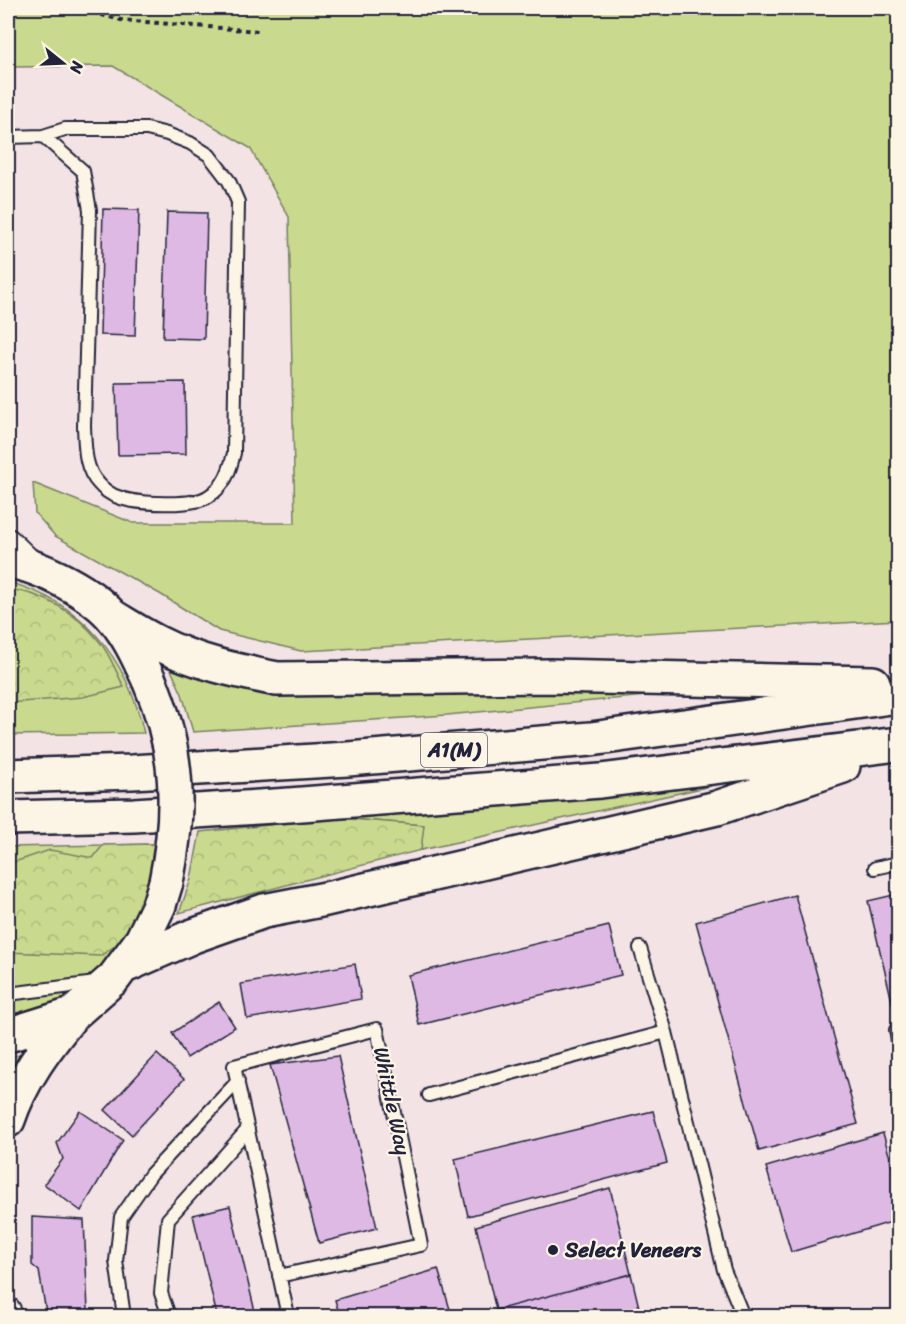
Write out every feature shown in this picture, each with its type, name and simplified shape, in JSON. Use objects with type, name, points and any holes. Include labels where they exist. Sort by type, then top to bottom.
[{"type":"highway","points":[[22,565],[79,590],[113,617],[159,644],[238,672],[278,679],[549,676],[898,684]]},
{"type":"highway","points":[[8,1120],[13,1103],[28,1074],[46,1047],[72,1015],[119,972],[151,923],[166,882],[176,824],[173,763],[162,709],[126,634],[113,617]]},
{"type":"highway","name":"A1(M)","points":[[8,776],[132,772],[337,760],[580,740],[898,696]]},
{"type":"highway","name":"A1(M)","points":[[8,818],[253,807],[588,782],[898,746]]},
{"type":"highway","name":"A1(M)","points":[[119,972],[193,936],[264,911],[326,899],[717,808],[898,746]]},
{"type":"highway","points":[[8,1035],[72,1015]]},
{"type":"street","points":[[8,541],[22,565]]},
{"type":"street","points":[[8,1310],[9,1317]]},
{"type":"lane","points":[[8,137],[43,136],[65,129],[147,129],[190,143],[209,155],[230,181],[238,202],[234,453],[225,480],[207,498],[195,502],[127,500],[116,497],[105,490],[90,469],[86,459],[84,426],[90,210],[82,171],[43,136]]},
{"type":"lane","points":[[875,868],[898,863]]},
{"type":"lane","points":[[640,948],[666,1032],[723,1270],[743,1317]]},
{"type":"lane","points":[[8,994],[93,984],[119,972]]},
{"type":"lane","name":"Whittle Way","points":[[238,1081],[234,1066],[377,1029],[421,1245],[279,1276]]},
{"type":"lane","name":"Whittle Way","points":[[429,1095],[666,1032]]},
{"type":"lane","points":[[238,1081],[288,1317]]},
{"type":"lane","points":[[124,1317],[116,1261],[121,1217],[151,1174],[238,1081]]},
{"type":"lane","points":[[169,1317],[160,1293],[168,1219],[248,1129]]},
{"type":"path","points":[[75,8],[121,20],[258,31]]},
{"type":"green space","points":[[8,8],[898,8],[898,620],[301,651],[219,631],[160,594],[55,536],[35,513],[33,483],[133,523],[295,523],[289,217],[250,148],[113,66],[8,67]]},
{"type":"green space","points":[[8,582],[35,591],[58,603],[80,619],[98,637],[126,681],[144,733],[8,735]]},
{"type":"green space","points":[[8,589],[34,595],[70,613],[103,646],[124,687],[83,697],[8,703]]},
{"type":"green space","points":[[168,663],[740,687],[447,715],[193,732],[182,694]]},
{"type":"green space","points":[[711,786],[421,850],[423,825],[337,818]]},
{"type":"green space","points":[[337,818],[424,825],[421,850],[179,913],[191,879],[200,832]]},
{"type":"green space","points":[[154,844],[136,920],[108,962],[70,995],[48,1007],[8,1021],[8,847]]},
{"type":"green space","points":[[154,844],[151,872],[145,896],[123,941],[100,956],[8,952],[8,864],[50,850],[93,858],[103,845]]},
{"type":"green space","points":[[21,1055],[8,1082],[8,1056]]},
{"type":"building","points":[[103,209],[139,210],[135,336],[100,335]]},
{"type":"building","points":[[167,212],[207,213],[204,339],[163,338]]},
{"type":"building","points":[[185,382],[186,454],[118,455],[116,383]]},
{"type":"building","points":[[898,894],[898,1018],[896,1018],[868,901]]},
{"type":"building","points":[[795,895],[858,1124],[759,1151],[696,922]]},
{"type":"building","points":[[609,926],[621,975],[419,1025],[408,975]]},
{"type":"building","points":[[355,964],[361,999],[247,1019],[241,984]]},
{"type":"building","points":[[219,1002],[235,1027],[187,1058],[172,1033]]},
{"type":"building","points":[[157,1054],[184,1079],[132,1135],[105,1110]]},
{"type":"building","points":[[338,1056],[377,1228],[319,1243],[270,1065]]},
{"type":"building","points":[[80,1111],[123,1140],[81,1211],[44,1184],[63,1159],[57,1143]]},
{"type":"building","points":[[653,1111],[667,1163],[468,1216],[455,1159]]},
{"type":"building","points":[[883,1133],[898,1187],[898,1220],[791,1252],[766,1167]]},
{"type":"building","name":"Select Veneers","points":[[610,1188],[631,1274],[496,1310],[476,1226]]},
{"type":"building","points":[[230,1206],[256,1316],[217,1316],[193,1215]]},
{"type":"building","points":[[32,1217],[84,1220],[88,1311],[46,1312],[39,1271],[32,1265]]},
{"type":"building","points":[[438,1269],[452,1316],[340,1316],[335,1300]]},
{"type":"building","points":[[631,1274],[641,1316],[498,1316],[496,1310]]},
{"type":"place","name":"Select Veneers","points":[[553,1250]]}]
